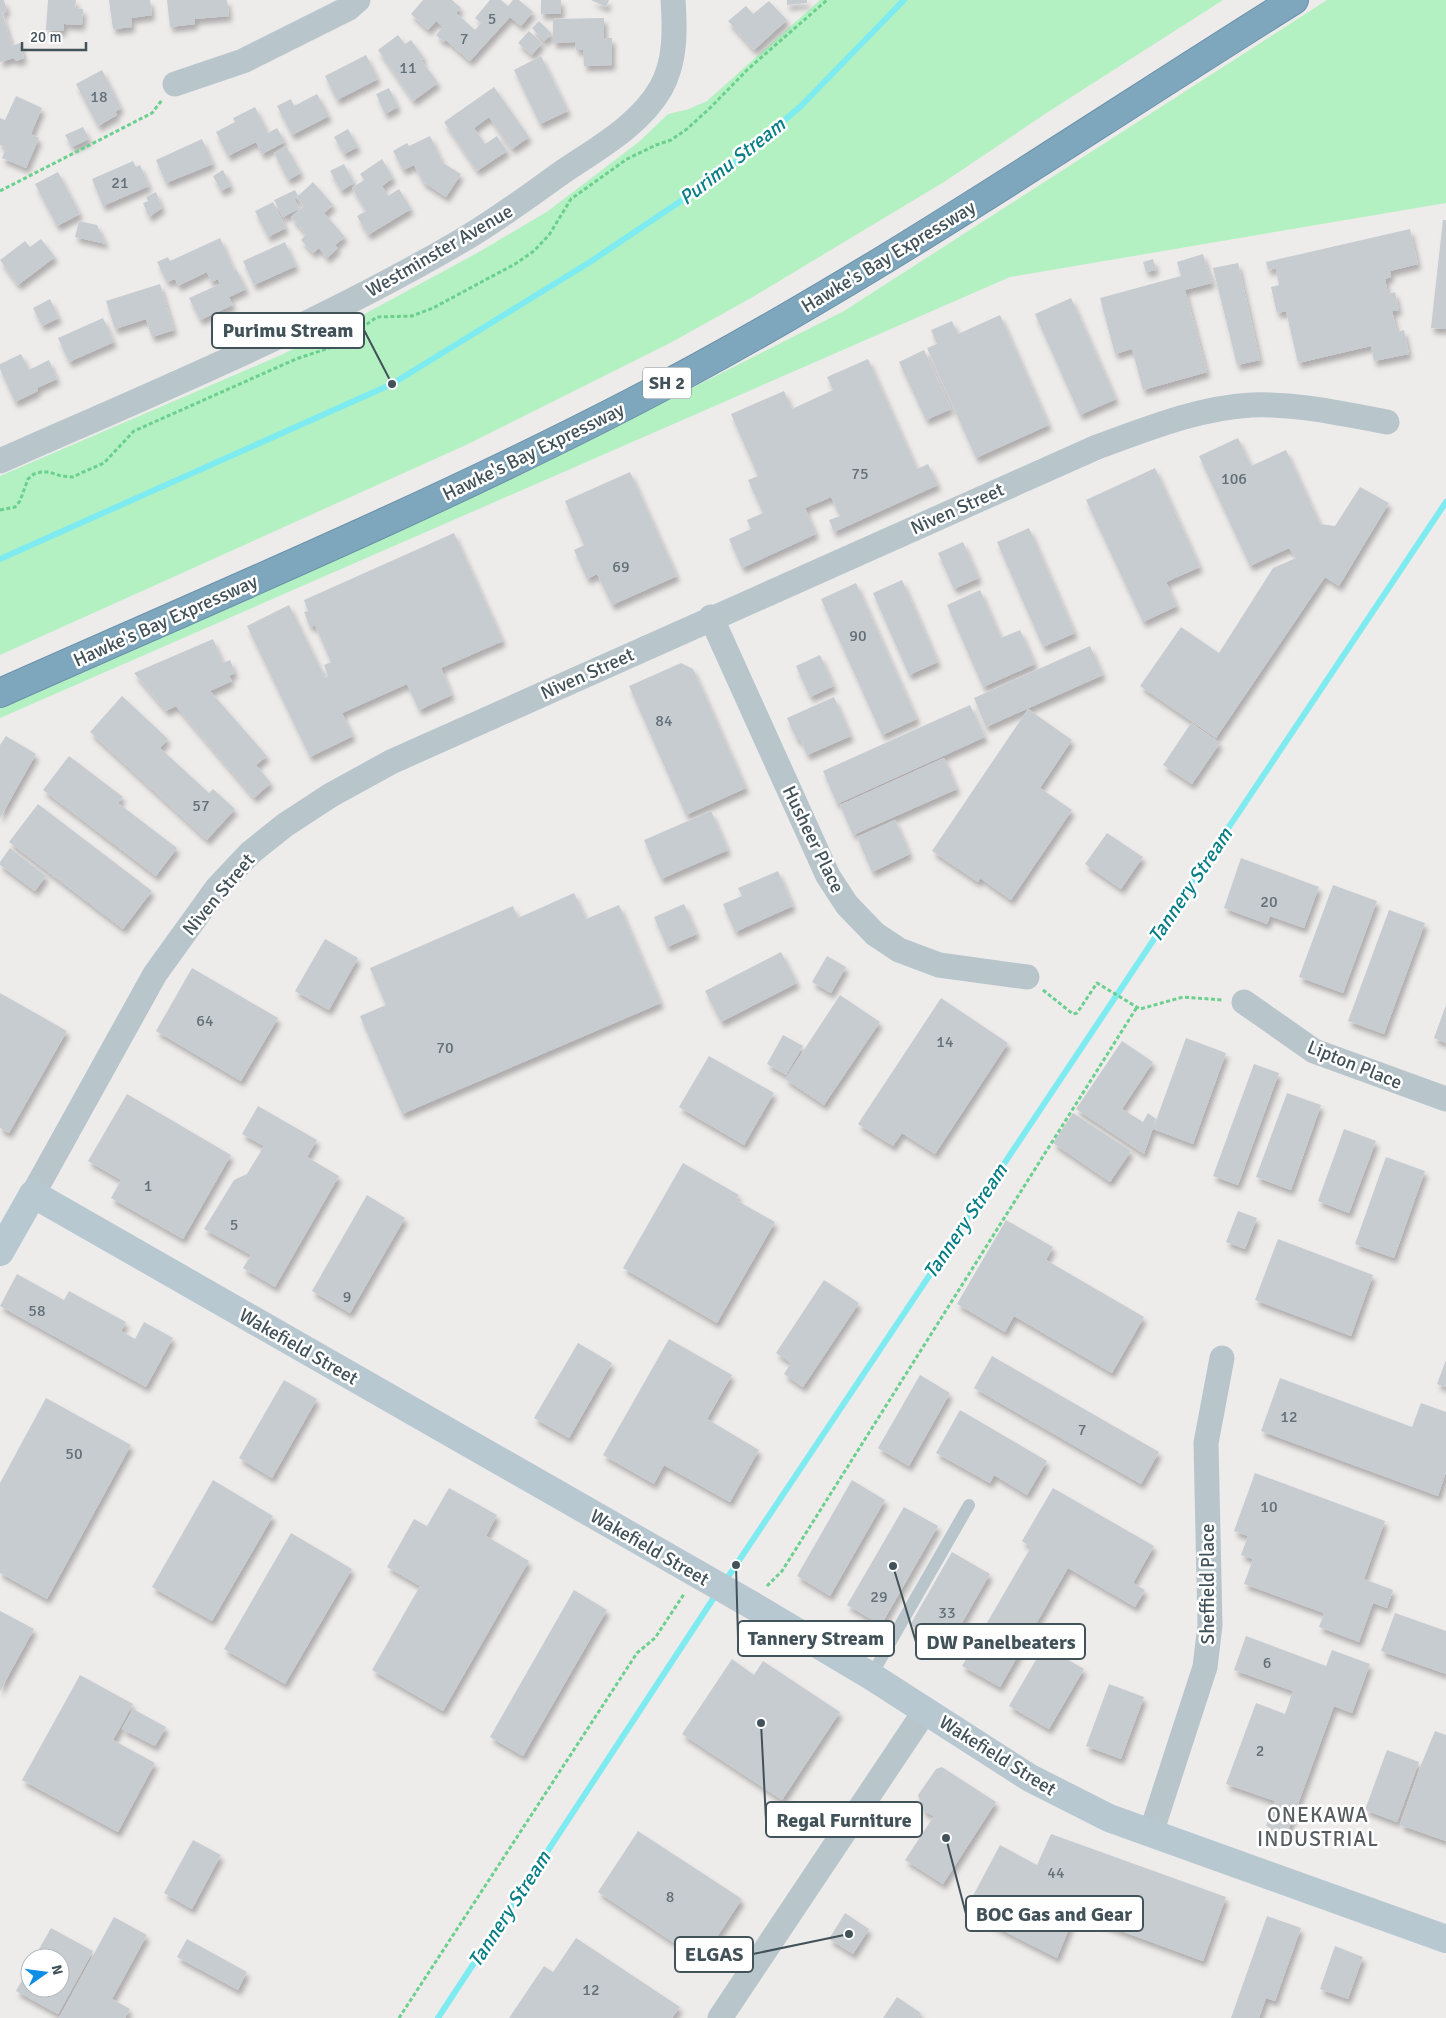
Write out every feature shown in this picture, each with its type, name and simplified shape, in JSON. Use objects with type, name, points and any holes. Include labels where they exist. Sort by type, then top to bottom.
[{"type":"highway","name":"Hawke's Bay Expressway","points":[[0,676],[487,457],[590,405],[914,222],[1267,0]]},
{"type":"highway","name":"Hawke's Bay Expressway","points":[[0,693],[362,532],[633,402],[855,278],[1294,0]]},
{"type":"street","points":[[174,84],[243,61],[348,8],[358,0]]},
{"type":"street","name":"Westminster Avenue","points":[[0,461],[275,339],[383,284],[461,240],[517,205],[625,129],[646,110],[661,88],[673,54],[675,25],[672,0]]},
{"type":"street","name":"Niven Street","points":[[0,1252],[155,974],[218,888],[250,853],[285,825],[331,796],[391,762],[711,617],[1097,447],[1205,411],[1252,405],[1302,407],[1387,422]]},
{"type":"street","name":"Husheer Place","points":[[711,617],[828,876],[847,905],[874,934],[899,950],[939,965],[1027,977]]},
{"type":"street","name":"Lipton Place","points":[[1244,1002],[1314,1051],[1446,1099]]},
{"type":"street","name":"Wakefield Street","points":[[33,1194],[746,1601],[871,1676],[1030,1778],[1054,1791],[1109,1818],[1446,1940]]},
{"type":"street","name":"Sheffield Place","points":[[1151,1832],[1205,1667],[1210,1625],[1206,1443],[1222,1358]]},
{"type":"street","points":[[720,2018],[926,1711]]},
{"type":"lane","points":[[871,1676],[969,1506]]},
{"type":"path","points":[[0,191],[152,113],[174,84]]},
{"type":"path","points":[[1027,977],[1073,1014],[1077,1014],[1097,983],[1140,1009],[1183,997],[1244,1002]]},
{"type":"path","points":[[746,1601],[782,1571],[1136,1007]]},
{"type":"path","points":[[399,2018],[637,1653],[655,1638],[707,1580]]},
{"type":"green space","points":[[820,0],[1223,0],[1048,112],[944,182],[751,298],[672,342],[466,445],[0,655],[0,476],[281,355],[359,317],[479,252],[548,211],[640,141],[668,114],[689,109],[707,101]]},
{"type":"green space","points":[[1327,0],[1446,0],[1446,203],[1010,277],[0,718],[0,708],[524,473],[844,311]]},
{"type":"building","points":[[0,0],[4,0],[7,11],[2,13],[12,46],[20,43],[24,58],[16,61],[14,58],[0,62]]},
{"type":"building","points":[[48,0],[76,0],[75,8],[83,9],[82,25],[64,24],[63,31],[46,30]]},
{"type":"building","points":[[109,0],[150,0],[152,15],[131,18],[132,27],[113,29]]},
{"type":"building","points":[[167,0],[227,0],[229,16],[195,19],[195,24],[170,27]]},
{"type":"building","points":[[423,0],[452,0],[461,8],[456,13],[475,30],[481,23],[475,18],[490,0],[501,0],[508,6],[513,0],[519,0],[533,12],[521,26],[510,17],[470,61],[446,40],[444,42],[436,35],[443,27],[436,21],[428,30],[411,14]]},
{"type":"building","points":[[541,0],[561,0],[561,14],[541,14]]},
{"type":"building","points":[[591,0],[609,0],[606,7]]},
{"type":"building","points":[[787,0],[807,0],[807,3],[787,5]]},
{"type":"building","points":[[769,1],[787,20],[754,50],[728,21],[746,6],[753,14]]},
{"type":"building","points":[[604,18],[604,38],[612,38],[612,65],[584,66],[583,50],[576,50],[575,42],[553,43],[553,19]]},
{"type":"building","points":[[539,21],[552,34],[544,41],[532,28]]},
{"type":"building","points":[[529,31],[542,43],[532,55],[518,43]]},
{"type":"building","points":[[398,35],[405,44],[411,40],[424,58],[421,60],[438,83],[413,101],[378,50]]},
{"type":"building","points":[[366,55],[378,79],[337,100],[325,76]]},
{"type":"building","points":[[541,56],[568,111],[540,124],[514,70]]},
{"type":"building","points":[[102,70],[121,108],[115,112],[117,115],[98,126],[76,84]]},
{"type":"building","points":[[494,87],[529,137],[512,149],[489,117],[474,128],[485,144],[497,136],[507,151],[477,171],[444,122]]},
{"type":"building","points":[[389,88],[398,107],[385,114],[376,94]]},
{"type":"building","points":[[317,94],[329,116],[292,135],[277,106],[291,99],[294,106]]},
{"type":"building","points":[[16,96],[42,108],[31,134],[39,138],[26,168],[2,158],[6,148],[0,145],[0,118],[5,120]]},
{"type":"building","points":[[255,107],[268,133],[277,128],[285,142],[262,154],[256,142],[228,156],[216,132],[235,122],[233,118]]},
{"type":"building","points":[[83,127],[89,139],[72,147],[65,135]]},
{"type":"building","points":[[348,129],[358,147],[344,154],[334,137]]},
{"type":"building","points":[[430,136],[443,163],[461,174],[446,197],[423,182],[414,165],[403,170],[393,151],[407,143],[409,146]]},
{"type":"building","points":[[202,139],[213,164],[166,183],[156,160]]},
{"type":"building","points":[[286,146],[301,173],[288,180],[274,153]]},
{"type":"building","points":[[382,159],[393,178],[382,186],[388,196],[399,189],[411,209],[368,235],[357,216],[366,211],[352,188],[364,180],[360,174]]},
{"type":"building","points":[[133,161],[136,167],[140,165],[149,186],[103,206],[92,179]]},
{"type":"building","points":[[344,164],[354,183],[341,191],[330,171]]},
{"type":"building","points":[[223,170],[231,186],[221,191],[213,176]]},
{"type":"building","points":[[58,172],[80,214],[57,226],[35,184]]},
{"type":"building","points":[[313,182],[333,205],[324,213],[345,237],[335,245],[338,248],[327,258],[319,248],[313,253],[301,240],[306,234],[291,217],[304,206],[297,197]]},
{"type":"building","points":[[295,190],[298,196],[294,198],[299,209],[283,217],[274,200]]},
{"type":"building","points":[[156,192],[162,208],[149,217],[143,203],[148,201],[146,197]]},
{"type":"building","points":[[273,202],[286,228],[268,237],[255,211]]},
{"type":"building","points":[[1443,220],[1446,220],[1446,329],[1431,328]]},
{"type":"building","points":[[79,221],[97,225],[106,244],[75,237]]},
{"type":"building","points":[[1410,229],[1418,264],[1390,271],[1391,277],[1385,279],[1388,294],[1395,292],[1399,310],[1392,311],[1397,332],[1404,330],[1409,354],[1374,361],[1371,346],[1298,363],[1286,311],[1277,313],[1271,287],[1279,285],[1276,268],[1268,270],[1266,262]]},
{"type":"building","points":[[220,238],[234,270],[236,269],[246,289],[229,297],[233,305],[200,320],[189,298],[220,284],[218,279],[211,282],[207,272],[178,286],[175,279],[167,282],[157,262],[168,257],[170,261]]},
{"type":"building","points":[[41,239],[55,257],[18,285],[0,260],[25,241],[30,247]]},
{"type":"building","points":[[285,242],[296,266],[254,285],[243,261]]},
{"type":"building","points":[[1203,254],[1212,283],[1185,290],[1207,372],[1143,390],[1132,349],[1115,354],[1100,298],[1181,276],[1177,262]]},
{"type":"building","points":[[1153,259],[1156,270],[1146,272],[1143,262]]},
{"type":"building","points":[[1238,263],[1260,360],[1237,365],[1213,268]]},
{"type":"building","points":[[160,284],[174,330],[152,337],[146,319],[115,329],[106,301]]},
{"type":"building","points":[[1071,298],[1116,399],[1080,415],[1035,314]]},
{"type":"building","points":[[50,299],[59,318],[42,326],[33,308]]},
{"type":"building","points":[[1000,315],[1049,425],[976,458],[927,348],[937,344],[931,330],[952,321],[958,334]]},
{"type":"building","points":[[103,318],[114,342],[69,362],[58,338]]},
{"type":"building","points":[[924,350],[951,409],[926,420],[899,362]]},
{"type":"building","points":[[21,354],[29,370],[49,360],[57,379],[37,388],[38,391],[15,402],[0,369],[0,364]]},
{"type":"building","points":[[868,359],[917,469],[928,464],[938,485],[834,532],[829,520],[840,516],[831,497],[805,508],[816,534],[742,568],[729,539],[751,529],[747,520],[763,513],[748,480],[758,476],[731,414],[784,391],[792,409],[833,390],[827,377]]},
{"type":"building","points":[[1238,438],[1251,466],[1286,450],[1320,524],[1335,526],[1360,487],[1389,503],[1339,586],[1325,577],[1216,738],[1140,686],[1181,627],[1219,653],[1273,568],[1296,558],[1289,548],[1250,566],[1199,456]]},
{"type":"building","points":[[1155,468],[1200,567],[1166,582],[1177,606],[1143,622],[1086,500]]},
{"type":"building","points":[[630,472],[677,576],[612,605],[597,574],[587,579],[574,550],[584,545],[565,501]]},
{"type":"building","points":[[1029,528],[1075,633],[1043,647],[997,542]]},
{"type":"building","points":[[454,533],[503,641],[441,668],[452,695],[419,710],[407,684],[342,713],[353,736],[310,757],[247,626],[289,605],[325,678],[328,676],[324,665],[331,662],[315,625],[310,627],[304,612],[308,611],[304,600]]},
{"type":"building","points":[[963,542],[979,578],[954,589],[938,553]]},
{"type":"building","points":[[902,580],[938,662],[909,675],[873,593]]},
{"type":"building","points":[[856,583],[917,719],[882,735],[821,599]]},
{"type":"building","points":[[980,590],[1001,638],[1020,630],[1035,664],[983,687],[947,605]]},
{"type":"building","points":[[213,639],[223,663],[230,660],[235,673],[229,676],[232,681],[210,691],[267,756],[256,765],[271,783],[254,798],[176,706],[166,711],[134,673]]},
{"type":"building","points":[[1090,646],[1103,675],[986,727],[974,698]]},
{"type":"building","points":[[820,655],[834,686],[810,697],[796,666]]},
{"type":"building","points":[[681,663],[693,669],[746,788],[686,815],[629,686]]},
{"type":"building","points":[[122,696],[168,739],[160,748],[209,793],[213,789],[235,809],[207,840],[90,732]]},
{"type":"building","points":[[834,697],[851,736],[807,755],[800,739],[797,740],[787,718]]},
{"type":"building","points":[[970,705],[985,737],[837,804],[823,771]]},
{"type":"building","points":[[1028,709],[1072,740],[1040,788],[1072,810],[1011,900],[980,878],[978,882],[932,851]]},
{"type":"building","points":[[1191,723],[1220,743],[1192,784],[1163,765]]},
{"type":"building","points":[[6,736],[36,754],[0,818],[0,745]]},
{"type":"building","points":[[69,756],[123,797],[118,803],[177,848],[156,876],[43,790]]},
{"type":"building","points":[[944,758],[957,789],[853,835],[840,805]]},
{"type":"building","points":[[38,804],[152,891],[123,929],[9,842]]},
{"type":"building","points":[[711,811],[728,850],[661,879],[644,840]]},
{"type":"building","points":[[895,820],[910,854],[872,872],[857,837]]},
{"type":"building","points":[[1107,833],[1143,857],[1121,889],[1085,864]]},
{"type":"building","points":[[10,848],[46,876],[35,891],[0,865],[0,862]]},
{"type":"building","points":[[1241,858],[1319,887],[1304,928],[1270,916],[1267,924],[1224,908]]},
{"type":"building","points":[[778,871],[793,906],[735,932],[723,904],[742,896],[738,888]]},
{"type":"building","points":[[1333,885],[1377,901],[1343,993],[1299,977]]},
{"type":"building","points":[[574,893],[586,919],[619,905],[661,1003],[402,1114],[360,1016],[386,1005],[370,968],[513,906],[518,918]]},
{"type":"building","points":[[684,904],[697,934],[667,947],[654,917]]},
{"type":"building","points":[[1389,910],[1425,923],[1384,1034],[1348,1021]]},
{"type":"building","points":[[325,939],[358,958],[329,1010],[295,991]]},
{"type":"building","points":[[781,952],[797,983],[721,1022],[705,991]]},
{"type":"building","points":[[827,956],[846,967],[831,993],[812,982]]},
{"type":"building","points":[[192,968],[278,1018],[241,1081],[156,1031]]},
{"type":"building","points":[[0,993],[67,1031],[9,1133],[0,1128]]},
{"type":"building","points":[[840,995],[880,1022],[824,1105],[785,1079]]},
{"type":"building","points":[[941,998],[1008,1043],[935,1154],[902,1133],[893,1146],[858,1124]]},
{"type":"building","points":[[1446,1005],[1446,1043],[1434,1038]]},
{"type":"building","points":[[783,1035],[803,1046],[786,1075],[767,1064]]},
{"type":"building","points":[[1186,1038],[1226,1053],[1193,1144],[1153,1129]]},
{"type":"building","points":[[1122,1041],[1153,1062],[1122,1109],[1143,1122],[1148,1113],[1156,1119],[1144,1154],[1076,1109]]},
{"type":"building","points":[[709,1056],[774,1093],[744,1145],[679,1107]]},
{"type":"building","points":[[1254,1064],[1279,1073],[1238,1185],[1213,1176]]},
{"type":"building","points":[[1287,1093],[1321,1105],[1291,1190],[1256,1177]]},
{"type":"building","points":[[127,1094],[231,1155],[183,1239],[111,1198],[121,1180],[88,1161]]},
{"type":"building","points":[[258,1106],[317,1140],[307,1157],[339,1176],[275,1287],[243,1268],[251,1255],[204,1229],[234,1180],[247,1174],[264,1146],[242,1134]]},
{"type":"building","points":[[1073,1113],[1131,1151],[1110,1182],[1053,1143]]},
{"type":"building","points":[[1344,1129],[1376,1141],[1349,1213],[1318,1201]]},
{"type":"building","points":[[1386,1157],[1425,1171],[1394,1258],[1355,1244]]},
{"type":"building","points":[[683,1163],[739,1195],[736,1200],[775,1222],[717,1323],[623,1268]]},
{"type":"building","points":[[367,1195],[405,1218],[350,1313],[312,1291]]},
{"type":"building","points":[[1238,1211],[1257,1218],[1245,1249],[1226,1242]]},
{"type":"building","points":[[1006,1220],[1053,1247],[1046,1260],[1144,1317],[1112,1373],[1014,1316],[1005,1332],[957,1304]]},
{"type":"building","points":[[1278,1239],[1373,1275],[1351,1336],[1255,1300]]},
{"type":"building","points":[[17,1274],[64,1300],[69,1291],[126,1322],[121,1331],[135,1339],[144,1322],[173,1338],[146,1387],[0,1306]]},
{"type":"building","points":[[824,1280],[859,1303],[803,1387],[784,1374],[791,1363],[776,1353]]},
{"type":"building","points":[[669,1339],[732,1375],[707,1419],[759,1450],[730,1502],[664,1465],[654,1484],[603,1455]]},
{"type":"building","points":[[578,1343],[612,1363],[569,1438],[534,1418]]},
{"type":"building","points":[[992,1356],[1159,1452],[1141,1484],[974,1388]]},
{"type":"building","points":[[1446,1360],[1446,1387],[1437,1384]]},
{"type":"building","points":[[920,1375],[950,1393],[909,1466],[878,1448]]},
{"type":"building","points":[[1280,1378],[1412,1427],[1421,1403],[1446,1412],[1446,1472],[1438,1496],[1261,1431]]},
{"type":"building","points":[[284,1380],[317,1399],[272,1478],[239,1458]]},
{"type":"building","points":[[46,1398],[131,1445],[47,1599],[0,1573],[0,1483]]},
{"type":"building","points":[[960,1410],[1047,1461],[1027,1495],[994,1475],[990,1483],[936,1453]]},
{"type":"building","points":[[1255,1473],[1385,1521],[1364,1579],[1393,1590],[1387,1608],[1373,1603],[1359,1642],[1319,1627],[1324,1613],[1244,1584],[1253,1559],[1241,1555],[1248,1536],[1234,1531]]},
{"type":"building","points":[[213,1480],[273,1516],[212,1621],[152,1587]]},
{"type":"building","points":[[852,1480],[885,1500],[830,1596],[797,1576]]},
{"type":"building","points":[[449,1488],[497,1515],[486,1536],[529,1561],[443,1711],[372,1670],[420,1586],[387,1567],[414,1519],[427,1526]]},
{"type":"building","points":[[1053,1488],[1154,1546],[1133,1583],[1145,1590],[1135,1607],[1068,1568],[1000,1687],[962,1666],[1031,1547],[1022,1541]]},
{"type":"building","points":[[904,1507],[938,1526],[881,1625],[847,1605]]},
{"type":"building","points":[[291,1533],[352,1569],[285,1684],[224,1649]]},
{"type":"building","points":[[952,1552],[990,1574],[948,1647],[910,1625]]},
{"type":"building","points":[[574,1590],[607,1610],[523,1756],[490,1737]]},
{"type":"building","points":[[0,1611],[34,1629],[0,1691]]},
{"type":"building","points":[[1395,1613],[1446,1631],[1446,1674],[1381,1651]]},
{"type":"building","points":[[1246,1636],[1326,1666],[1332,1650],[1370,1664],[1352,1713],[1334,1706],[1287,1834],[1266,1826],[1275,1801],[1226,1784],[1256,1703],[1285,1714],[1293,1691],[1234,1670]]},
{"type":"building","points":[[1044,1646],[1084,1669],[1049,1729],[1009,1706]]},
{"type":"building","points":[[732,1659],[754,1675],[763,1661],[840,1712],[782,1800],[682,1734]]},
{"type":"building","points":[[80,1675],[133,1704],[113,1740],[155,1763],[118,1832],[22,1780]]},
{"type":"building","points":[[1109,1684],[1144,1697],[1121,1759],[1086,1746]]},
{"type":"building","points":[[133,1709],[166,1727],[155,1746],[122,1729]]},
{"type":"building","points":[[1435,1731],[1446,1735],[1446,1841],[1400,1825]]},
{"type":"building","points":[[1387,1750],[1419,1762],[1397,1822],[1365,1810]]},
{"type":"building","points":[[942,1767],[996,1802],[943,1884],[905,1860],[934,1816],[923,1811],[918,1795],[936,1769]]},
{"type":"building","points":[[638,1831],[742,1899],[701,1961],[598,1892]]},
{"type":"building","points":[[1051,1834],[1226,1897],[1203,1961],[1075,1914],[1057,1958],[965,1911],[1000,1845],[1037,1865]]},
{"type":"building","points":[[193,1840],[221,1855],[192,1909],[164,1893]]},
{"type":"building","points":[[845,1913],[869,1929],[853,1954],[829,1939]]},
{"type":"building","points":[[1267,1916],[1301,1928],[1275,2001],[1266,1998],[1259,2018],[1231,2018]]},
{"type":"building","points":[[114,1917],[147,1935],[112,1999],[130,2009],[125,2018],[59,2018]]},
{"type":"building","points":[[51,1928],[93,1951],[70,1992],[70,1948],[40,1948]]},
{"type":"building","points":[[576,1938],[680,2007],[672,2018],[509,2018],[544,1966],[553,1972]]},
{"type":"building","points":[[187,1939],[247,1972],[238,1990],[177,1957]]},
{"type":"building","points":[[1335,1946],[1363,1957],[1348,1999],[1320,1989]]},
{"type":"building","points":[[20,1984],[20,1993],[16,1991]]},
{"type":"building","points":[[897,1997],[921,2013],[918,2018],[883,2018]]},
{"type":"building","points":[[29,1998],[67,1998],[58,2014]]},
{"type":"waterway","name":"Purimu Stream","points":[[0,559],[392,384],[590,262],[724,172],[801,106],[904,0]]},
{"type":"waterway","name":"Tannery Stream","points":[[724,1583],[1446,502]]},
{"type":"waterway","name":"Tannery Stream","points":[[438,2018],[717,1593]]},
{"type":"place","name":"Purimu Stream","points":[[392,384]]},
{"type":"place","name":"Tannery Stream","points":[[736,1565]]},
{"type":"place","name":"DW Panelbeaters","points":[[893,1566]]},
{"type":"place","name":"Regal Furniture","points":[[761,1723]]},
{"type":"place","name":"BOC Gas and Gear","points":[[946,1838]]},
{"type":"place","name":"ELGAS","points":[[849,1934]]},
{"type":"district","name":"ONEKAWA INDUSTRIAL","points":[[1318,1827]]}]
